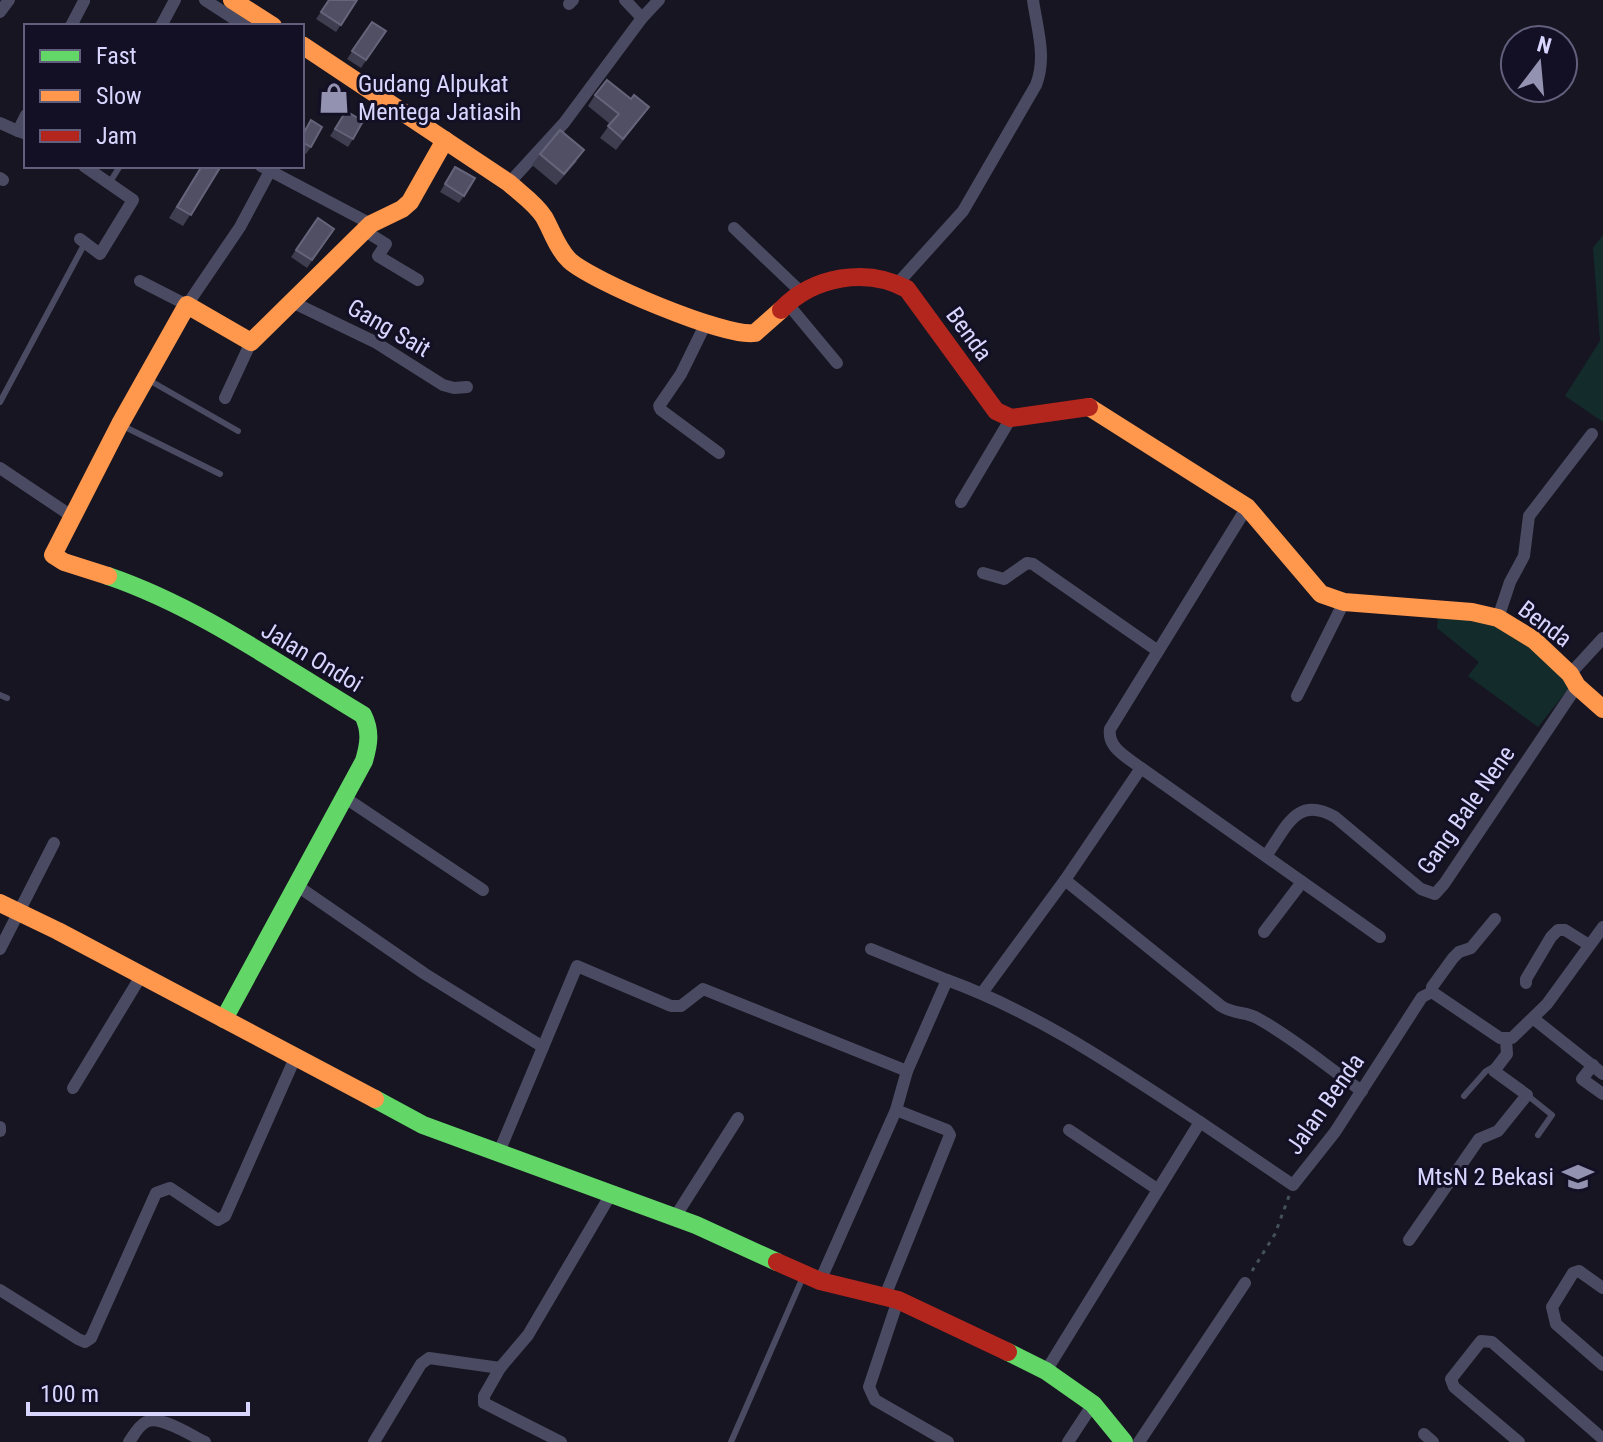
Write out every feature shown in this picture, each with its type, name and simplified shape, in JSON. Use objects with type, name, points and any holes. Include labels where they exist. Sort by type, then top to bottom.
[{"type":"street","points":[[0,12],[9,0]]},
{"type":"street","points":[[162,24],[175,0]]},
{"type":"street","points":[[205,0],[258,24]]},
{"type":"street","points":[[232,0],[258,24]]},
{"type":"street","points":[[625,0],[642,18]]},
{"type":"street","points":[[509,183],[564,123],[642,18],[659,0]]},
{"type":"street","points":[[304,46],[509,183],[538,209],[569,261],[598,279],[706,323],[749,334],[759,331],[794,298],[818,283],[856,276],[898,283],[963,211],[1041,72],[1042,52],[1033,0]]},
{"type":"street","points":[[72,24],[84,1]]},
{"type":"street","points":[[0,123],[22,132]]},
{"type":"street","points":[[225,398],[251,342],[368,227],[410,202],[445,140]]},
{"type":"street","points":[[83,241],[100,254],[133,200],[87,168]]},
{"type":"street","points":[[0,468],[73,517],[120,424],[187,305],[240,227],[265,169],[368,227],[386,244],[378,256],[418,280]]},
{"type":"street","points":[[734,228],[794,298],[837,363]]},
{"type":"street","points":[[140,281],[251,342]]},
{"type":"street","name":"Benda","points":[[898,283],[907,289],[996,411],[1011,418],[1092,407],[1247,507],[1321,594],[1344,602],[1472,612],[1498,618],[1534,640],[1603,709]]},
{"type":"street","name":"Gang Sait","points":[[290,301],[375,342],[443,385],[467,387]]},
{"type":"street","points":[[706,323],[681,374],[659,406],[719,453]]},
{"type":"street","points":[[961,502],[1011,418]]},
{"type":"street","points":[[1498,618],[1510,582],[1524,556],[1529,516],[1592,434]]},
{"type":"street","points":[[1247,507],[1110,729],[1109,738],[1112,745],[1141,768],[1380,937]]},
{"type":"street","name":"Jalan Ondoi","points":[[73,517],[53,555],[64,562],[137,586],[188,610],[363,715],[370,727],[369,745],[344,797],[224,1019]]},
{"type":"street","points":[[983,573],[1004,579],[1027,563],[1033,564],[1158,651]]},
{"type":"street","points":[[1297,696],[1344,602]]},
{"type":"street","points":[[1573,680],[1603,638]]},
{"type":"street","name":"Gang Bale Nene","points":[[1266,856],[1298,812],[1311,808],[1322,810],[1335,817],[1421,889],[1435,894],[1573,680]]},
{"type":"street","points":[[982,993],[1065,880],[1141,768]]},
{"type":"street","points":[[344,797],[483,890]]},
{"type":"street","points":[[0,949],[54,843]]},
{"type":"street","points":[[1065,880],[1221,1006],[1236,1014],[1253,1015],[1362,1091]]},
{"type":"street","points":[[1264,932],[1302,882]]},
{"type":"street","points":[[296,885],[425,974],[543,1047]]},
{"type":"street","points":[[0,903],[423,1125],[675,1217],[812,1278],[892,1298],[1046,1371],[1093,1404],[1124,1442]]},
{"type":"street","name":"Jalan Benda","points":[[871,949],[982,993],[1112,1065],[1293,1185],[1319,1154],[1422,997],[1432,992],[1432,987],[1453,958],[1471,948],[1495,919]]},
{"type":"street","points":[[1506,1040],[1534,1019],[1603,927]]},
{"type":"street","points":[[1526,983],[1558,930],[1565,930],[1589,945]]},
{"type":"street","points":[[499,1152],[577,966],[671,1006],[681,1006],[703,989],[907,1071]]},
{"type":"street","points":[[73,1088],[141,976]]},
{"type":"street","points":[[812,1278],[896,1110],[907,1071],[947,980]]},
{"type":"street","points":[[1432,992],[1506,1040]]},
{"type":"street","points":[[1534,1019],[1598,1069],[1582,1079],[1603,1094]]},
{"type":"street","points":[[1409,1240],[1479,1139],[1498,1131],[1527,1095],[1494,1071],[1507,1054],[1506,1040]]},
{"type":"street","points":[[0,1290],[78,1339],[85,1342],[91,1338],[156,1193],[170,1188],[218,1220],[225,1216],[295,1058]]},
{"type":"street","points":[[896,1110],[947,1130],[950,1135],[892,1298],[869,1387],[875,1400],[948,1442]]},
{"type":"street","points":[[675,1217],[738,1118]]},
{"type":"street","points":[[1046,1371],[1200,1122]]},
{"type":"street","points":[[1069,1130],[1157,1189]]},
{"type":"street","points":[[561,1442],[484,1403],[484,1396],[500,1368],[528,1335],[611,1194]]},
{"type":"street","points":[[1603,1288],[1579,1271],[1573,1273],[1552,1307],[1556,1324],[1603,1365]]},
{"type":"street","points":[[1139,1442],[1245,1283]]},
{"type":"street","points":[[1519,1442],[1454,1387],[1451,1379],[1481,1341],[1492,1342],[1603,1439]]},
{"type":"street","points":[[374,1442],[421,1364],[429,1358],[500,1368]]},
{"type":"street","points":[[1068,1442],[1093,1404]]},
{"type":"street","points":[[129,1442],[144,1423],[152,1420],[162,1421],[205,1442]]},
{"type":"lane","points":[[110,182],[119,168]]},
{"type":"lane","points":[[0,402],[83,241]]},
{"type":"lane","points":[[147,379],[238,431]]},
{"type":"lane","points":[[120,424],[220,474]]},
{"type":"lane","points":[[1464,1096],[1486,1071],[1496,1066]]},
{"type":"lane","points":[[1527,1095],[1552,1115],[1538,1135]]},
{"type":"lane","points":[[731,1442],[812,1278]]},
{"type":"path","points":[[1245,1283],[1275,1234],[1293,1185]]},
{"type":"green space","points":[[1603,235],[1603,422],[1565,396],[1600,341],[1593,248]]},
{"type":"green space","points":[[1438,614],[1482,618],[1528,643],[1554,666],[1569,688],[1538,727],[1468,676],[1479,662],[1437,628]]},
{"type":"building","points":[[329,0],[357,0],[341,25],[321,12]]},
{"type":"building","points":[[372,22],[386,31],[366,60],[352,51]]},
{"type":"building","points":[[607,80],[631,99],[634,95],[649,107],[623,139],[608,126],[619,114],[595,95]]},
{"type":"building","points":[[346,111],[363,121],[353,139],[335,129]]},
{"type":"building","points":[[311,120],[322,127],[311,147],[304,143],[304,132]]},
{"type":"building","points":[[560,130],[584,150],[564,174],[540,154]]},
{"type":"building","points":[[455,167],[475,178],[464,196],[445,184]]},
{"type":"building","points":[[201,168],[220,168],[191,215],[177,207]]},
{"type":"building","points":[[318,218],[334,229],[312,260],[296,250]]},
{"type":"traffic: fast","points":[[108,576],[175,604],[239,639],[363,715],[367,727],[368,743],[364,761],[224,1019]]},
{"type":"traffic: fast","points":[[375,1099],[423,1125],[696,1225],[777,1262]]},
{"type":"traffic: fast","points":[[1008,1352],[1046,1371],[1093,1404],[1124,1442]]},
{"type":"traffic: slow","points":[[232,0],[270,24]]},
{"type":"traffic: slow","points":[[304,46],[509,183],[540,212],[569,260],[603,281],[689,318],[740,332],[755,333],[781,310]]},
{"type":"traffic: slow","points":[[108,576],[64,562],[53,555],[120,424],[187,305],[251,342],[371,224],[410,202],[445,140]]},
{"type":"traffic: slow","points":[[1089,407],[1247,507],[1321,594],[1344,602],[1472,612],[1498,618],[1534,640],[1603,709]]},
{"type":"traffic: slow","points":[[0,903],[375,1099]]},
{"type":"traffic: jam","points":[[781,310],[809,289],[841,278],[875,278],[891,282],[907,289],[996,411],[1011,418],[1089,407]]},
{"type":"traffic: jam","points":[[777,1262],[820,1281],[898,1300],[1008,1352]]},
{"type":"place","name":"Gudang Alpukat Mentega Jatiasih","points":[[334,98]]},
{"type":"place","name":"MtsN 2 Bekasi","points":[[1578,1177]]}]
